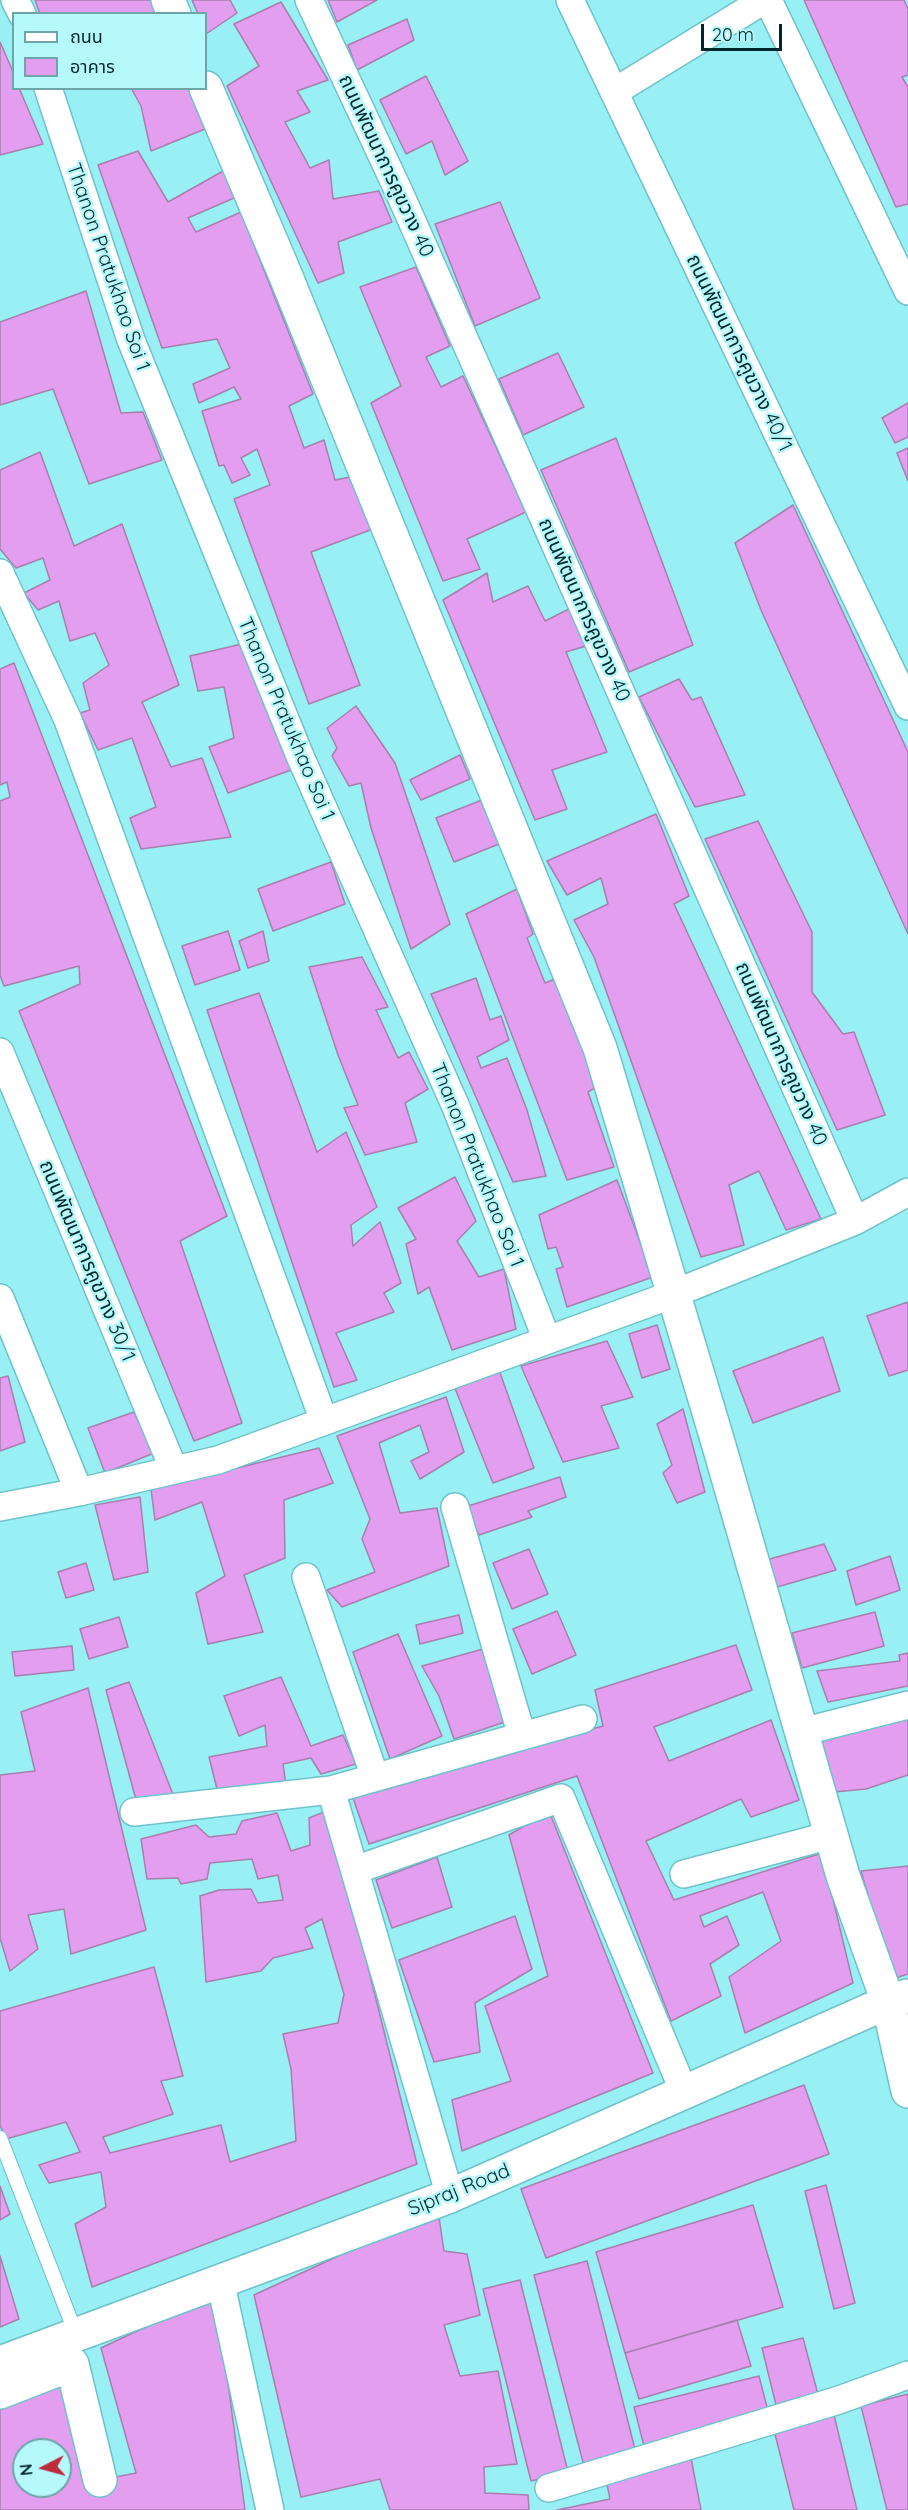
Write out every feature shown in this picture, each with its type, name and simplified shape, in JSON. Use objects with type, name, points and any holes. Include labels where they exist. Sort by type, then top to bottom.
[{"type":"street","name":"ถนนพัฒนาการคูขวาง 40","points":[[309,0],[400,194],[855,1221]]},
{"type":"street","name":"ถนนพัฒนาการคูขวาง 40/1","points":[[570,0],[908,706]]},
{"type":"street","points":[[614,92],[766,0],[908,291]]},
{"type":"street","name":"Thanon Pratukhao Soi 1","points":[[49,90],[136,351],[300,756],[456,1107],[547,1340]]},
{"type":"street","points":[[207,90],[285,274],[600,1048],[843,1876],[898,1999],[908,2091]]},
{"type":"street","points":[[0,573],[68,720],[324,1421]]},
{"type":"street","name":"ถนนพัฒนาการคูขวาง 30/1","points":[[0,1052],[174,1470]]},
{"type":"street","points":[[0,1507],[80,1492],[218,1460],[673,1293],[855,1221],[908,1192]]},
{"type":"street","points":[[0,1298],[80,1492]]},
{"type":"street","points":[[455,1507],[522,1736]]},
{"type":"street","points":[[306,1577],[375,1777]]},
{"type":"street","points":[[801,1732],[908,1706]]},
{"type":"street","points":[[134,1812],[331,1790],[583,1719]]},
{"type":"street","points":[[331,1790],[450,2196]]},
{"type":"street","points":[[355,1870],[561,1798],[684,2092]]},
{"type":"street","points":[[684,1874],[831,1835]]},
{"type":"street","name":"Sipraj Road","points":[[0,2363],[450,2196],[898,1999]]},
{"type":"street","points":[[220,2280],[270,2510]]},
{"type":"street","points":[[76,2334],[105,2475]]},
{"type":"street","points":[[0,2392],[72,2364],[105,2475]]},
{"type":"street","points":[[549,2488],[839,2400],[908,2375]]},
{"type":"lane","points":[[0,2138],[76,2334]]},
{"type":"building","points":[[35,0],[152,0],[157,12],[39,12]]},
{"type":"building","points":[[192,0],[230,0],[237,13],[207,33],[207,12],[197,12]]},
{"type":"building","points":[[328,0],[377,0],[337,22]]},
{"type":"building","points":[[804,0],[904,0],[908,9],[908,75],[902,77],[908,87],[908,204],[896,207]]},
{"type":"building","points":[[281,2],[328,80],[297,91],[310,112],[285,122],[310,168],[329,160],[333,199],[379,191],[392,222],[338,242],[344,273],[318,283],[227,86],[259,66],[234,24]]},
{"type":"building","points":[[407,19],[414,40],[357,70],[348,45]]},
{"type":"building","points":[[0,42],[12,69],[12,90],[20,90],[43,144],[0,155]]},
{"type":"building","points":[[426,76],[468,161],[445,175],[432,141],[406,154],[380,100]]},
{"type":"building","points":[[132,90],[193,90],[205,129],[151,151],[141,106]]},
{"type":"building","points":[[138,151],[168,202],[225,170],[234,198],[188,218],[196,232],[241,212],[313,394],[289,406],[304,448],[324,440],[335,480],[360,475],[381,526],[311,552],[360,685],[309,704],[234,499],[270,485],[257,449],[241,458],[250,475],[232,483],[224,465],[219,466],[202,411],[241,399],[234,387],[199,403],[193,384],[230,368],[217,339],[162,348],[98,165]]},
{"type":"building","points":[[500,202],[540,298],[475,326],[435,224]]},
{"type":"building","points":[[416,267],[450,346],[426,357],[441,387],[463,376],[526,512],[467,539],[480,569],[443,581],[371,403],[401,386],[360,287]]},
{"type":"building","points":[[86,291],[121,413],[143,412],[162,460],[89,484],[53,389],[0,405],[0,322]]},
{"type":"building","points":[[558,353],[584,407],[523,435],[499,379]]},
{"type":"building","points":[[908,403],[908,437],[895,443],[882,418]]},
{"type":"building","points":[[616,438],[693,645],[629,672],[541,470]]},
{"type":"building","points":[[908,448],[908,481],[897,453]]},
{"type":"building","points":[[40,452],[74,546],[122,524],[179,685],[142,702],[171,767],[202,758],[231,837],[141,849],[130,818],[156,807],[132,738],[98,750],[80,713],[90,710],[83,683],[109,665],[95,633],[70,641],[59,601],[38,610],[24,593],[50,580],[43,558],[16,568],[0,549],[0,470]]},
{"type":"building","points":[[793,505],[908,752],[908,934],[761,610],[735,543]]},
{"type":"building","points":[[487,573],[493,602],[528,586],[545,621],[571,608],[586,646],[566,652],[607,752],[552,770],[567,809],[535,820],[443,600]]},
{"type":"building","points":[[242,644],[291,770],[228,793],[209,747],[234,738],[224,687],[198,691],[190,656]]},
{"type":"building","points":[[14,663],[227,1216],[180,1241],[242,1423],[194,1441],[19,1011],[80,984],[79,966],[4,986],[0,975],[0,801],[10,797],[7,782],[0,785],[0,669]]},
{"type":"building","points":[[679,679],[692,700],[701,697],[745,795],[695,807],[639,697]]},
{"type":"building","points":[[356,706],[395,763],[450,924],[411,949],[371,828],[361,783],[349,786],[332,756],[337,748],[327,728]]},
{"type":"building","points":[[460,755],[470,779],[421,800],[410,780]]},
{"type":"building","points":[[482,800],[499,844],[454,862],[436,818]]},
{"type":"building","points":[[656,814],[689,896],[674,904],[821,1219],[786,1230],[759,1171],[729,1185],[744,1245],[701,1257],[594,957],[574,920],[608,904],[601,878],[567,895],[547,861]]},
{"type":"building","points":[[758,821],[812,932],[812,992],[843,1034],[854,1032],[885,1115],[837,1130],[705,839]]},
{"type":"building","points":[[331,862],[345,904],[273,931],[258,889]]},
{"type":"building","points":[[517,889],[533,934],[527,938],[545,983],[555,979],[600,1085],[588,1092],[614,1167],[567,1180],[466,914]]},
{"type":"building","points":[[228,931],[240,970],[195,985],[182,946]]},
{"type":"building","points":[[263,931],[269,961],[248,968],[239,941]]},
{"type":"building","points":[[362,957],[388,1007],[376,1010],[398,1058],[409,1052],[428,1089],[405,1103],[417,1142],[365,1155],[344,1108],[358,1105],[338,1055],[309,967]]},
{"type":"building","points":[[476,978],[490,1020],[501,1016],[509,1040],[477,1057],[481,1068],[507,1058],[527,1110],[546,1176],[513,1182],[431,994]]},
{"type":"building","points":[[259,993],[317,1152],[346,1132],[377,1207],[351,1225],[353,1246],[380,1222],[401,1283],[384,1293],[394,1312],[336,1333],[357,1380],[334,1387],[207,1010]]},
{"type":"building","points":[[455,1177],[476,1221],[457,1241],[479,1277],[504,1269],[516,1329],[452,1350],[429,1287],[418,1294],[406,1244],[416,1239],[398,1208]]},
{"type":"building","points":[[617,1180],[653,1277],[567,1307],[556,1269],[563,1267],[556,1247],[548,1249],[539,1215]]},
{"type":"building","points":[[908,1302],[908,1370],[889,1376],[867,1316]]},
{"type":"building","points":[[657,1325],[670,1369],[642,1378],[629,1334]]},
{"type":"building","points":[[823,1337],[840,1391],[753,1423],[733,1371]]},
{"type":"building","points":[[607,1341],[633,1397],[601,1406],[619,1448],[563,1462],[521,1366]]},
{"type":"building","points":[[499,1370],[534,1468],[493,1483],[454,1386]]},
{"type":"building","points":[[8,1376],[25,1442],[0,1451],[0,1378]]},
{"type":"building","points":[[446,1397],[464,1452],[420,1479],[411,1461],[429,1452],[420,1425],[379,1443],[400,1513],[437,1508],[449,1566],[342,1607],[327,1590],[375,1572],[362,1539],[370,1519],[337,1436]]},
{"type":"building","points":[[683,1409],[705,1492],[677,1503],[663,1473],[672,1465],[657,1424]]},
{"type":"building","points":[[134,1412],[154,1453],[105,1473],[88,1428]]},
{"type":"building","points":[[319,1448],[333,1483],[284,1500],[285,1558],[244,1575],[263,1632],[208,1644],[196,1593],[225,1576],[202,1502],[155,1520],[151,1489]]},
{"type":"building","points":[[560,1477],[566,1497],[528,1511],[532,1517],[479,1535],[465,1507]]},
{"type":"building","points":[[140,1497],[148,1572],[114,1580],[95,1505]]},
{"type":"building","points":[[824,1544],[836,1570],[777,1587],[766,1560]]},
{"type":"building","points":[[529,1549],[548,1594],[512,1609],[493,1563]]},
{"type":"building","points":[[890,1556],[900,1590],[856,1605],[847,1571]]},
{"type":"building","points":[[86,1563],[94,1590],[66,1598],[58,1572]]},
{"type":"building","points":[[557,1611],[576,1655],[532,1674],[513,1629]]},
{"type":"building","points":[[875,1612],[884,1646],[802,1668],[792,1633]]},
{"type":"building","points":[[459,1615],[463,1633],[420,1644],[416,1625]]},
{"type":"building","points":[[119,1617],[128,1647],[89,1659],[80,1629]]},
{"type":"building","points":[[398,1634],[442,1736],[390,1759],[353,1652]]},
{"type":"building","points":[[736,1645],[752,1690],[654,1727],[669,1761],[771,1720],[799,1800],[751,1817],[741,1799],[646,1841],[674,1900],[822,1853],[853,1983],[745,2033],[729,1977],[781,1941],[763,1892],[700,1916],[704,1927],[727,1916],[739,1945],[710,1964],[721,1996],[671,2021],[577,1776],[369,1844],[352,1795],[603,1726],[595,1690]]},
{"type":"building","points":[[72,1646],[74,1670],[15,1676],[12,1652]]},
{"type":"building","points":[[483,1649],[505,1722],[454,1739],[439,1696],[422,1666]]},
{"type":"building","points":[[908,1653],[908,1686],[828,1702],[817,1671],[900,1661],[899,1655]]},
{"type":"building","points":[[281,1677],[311,1746],[343,1735],[356,1764],[321,1774],[311,1758],[283,1764],[287,1792],[218,1793],[209,1757],[267,1746],[265,1725],[239,1736],[224,1696]]},
{"type":"building","points":[[129,1682],[174,1797],[138,1807],[106,1690]]},
{"type":"building","points":[[88,1688],[146,1930],[71,1954],[64,1909],[28,1915],[38,1949],[10,1971],[0,1938],[0,1775],[35,1771],[21,1712]]},
{"type":"building","points":[[908,1716],[908,1775],[866,1789],[834,1792],[821,1739]]},
{"type":"building","points":[[329,1810],[417,2164],[92,2287],[75,2224],[106,2207],[101,2172],[49,2183],[39,2165],[80,2152],[66,2122],[6,2139],[0,2125],[0,2011],[154,1967],[183,2076],[161,2081],[173,2114],[103,2137],[110,2153],[221,2125],[230,2162],[296,2141],[291,2069],[283,2034],[338,2023],[344,1994],[322,1919],[305,1928],[313,1948],[273,1958],[261,1971],[206,1982],[200,1896],[219,1890],[251,1889],[258,1903],[283,1900],[278,1875],[258,1879],[252,1859],[210,1863],[207,1879],[181,1884],[178,1878],[147,1879],[141,1839],[196,1825],[209,1837],[236,1834],[242,1821],[277,1813],[291,1851],[310,1845],[309,1818]]},
{"type":"building","points":[[549,1811],[653,2073],[462,2151],[452,2100],[511,2081],[485,2006],[548,1976],[509,1835]]},
{"type":"building","points":[[437,1857],[452,1907],[392,1928],[376,1880]]},
{"type":"building","points":[[908,1866],[908,1974],[896,1978],[877,1927],[861,1871]]},
{"type":"building","points":[[515,1916],[532,1969],[475,2003],[480,2052],[434,2062],[399,1960]]},
{"type":"building","points":[[804,2085],[829,2154],[546,2258],[521,2189]]},
{"type":"building","points":[[826,2185],[855,2303],[834,2309],[805,2191]]},
{"type":"building","points":[[0,2186],[10,2214],[0,2220]]},
{"type":"building","points":[[753,2205],[783,2307],[625,2353],[596,2252]]},
{"type":"building","points":[[438,2210],[444,2251],[467,2254],[480,2315],[444,2325],[460,2376],[498,2371],[517,2464],[484,2467],[485,2493],[528,2495],[529,2510],[390,2510],[380,2479],[301,2497],[254,2295]]},
{"type":"building","points":[[0,2256],[19,2319],[0,2327]]},
{"type":"building","points":[[587,2261],[636,2453],[584,2466],[534,2275]]},
{"type":"building","points":[[520,2280],[568,2472],[531,2481],[483,2289]]},
{"type":"building","points":[[216,2294],[245,2510],[0,2510],[0,2392],[72,2364],[100,2480],[136,2473],[101,2348]]},
{"type":"building","points":[[737,2320],[751,2366],[639,2399],[625,2353]]},
{"type":"building","points":[[803,2338],[820,2402],[778,2413],[762,2348]]},
{"type":"building","points":[[759,2376],[769,2415],[644,2446],[634,2407]]},
{"type":"building","points":[[908,2394],[908,2510],[887,2510],[861,2406]]},
{"type":"building","points":[[834,2415],[857,2510],[794,2510],[774,2430]]},
{"type":"building","points":[[691,2458],[701,2510],[557,2510],[610,2499],[605,2475]]}]
